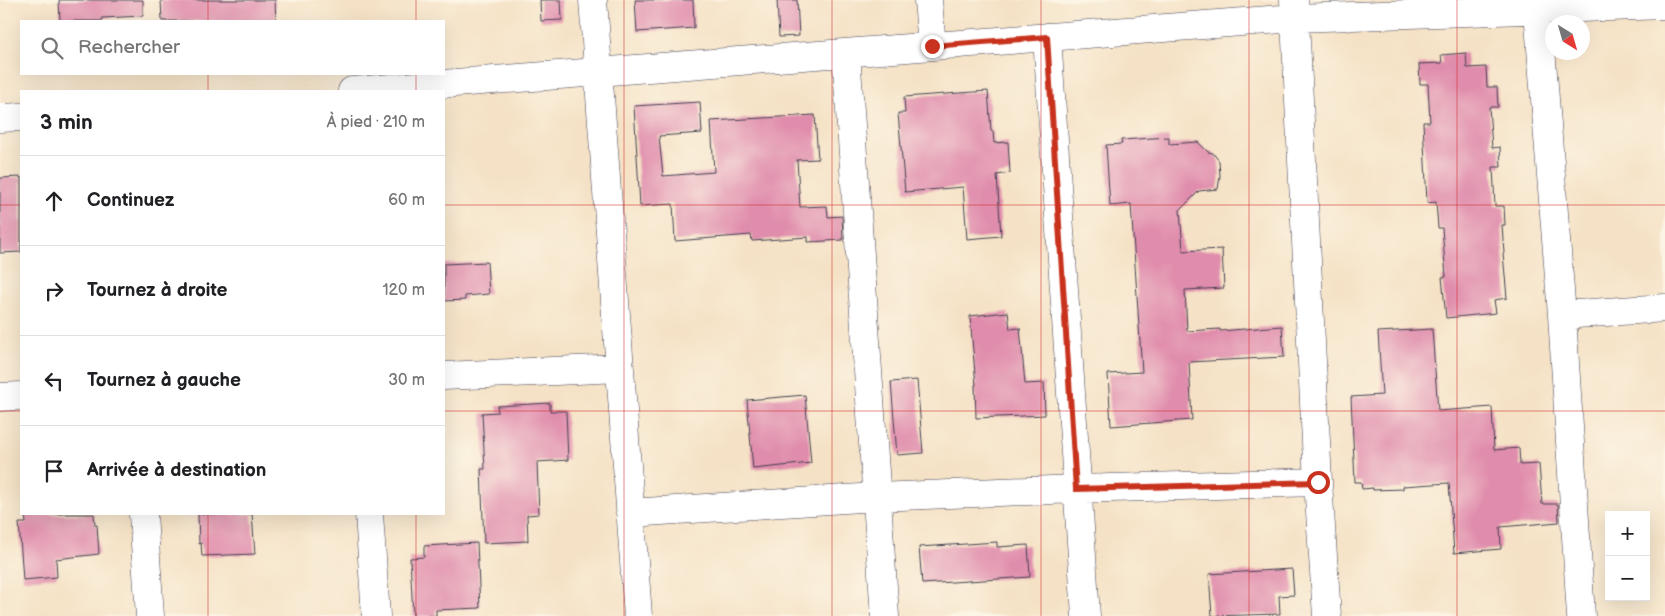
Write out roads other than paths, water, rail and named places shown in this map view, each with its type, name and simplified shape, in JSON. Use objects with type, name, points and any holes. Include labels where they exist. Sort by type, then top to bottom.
[{"type":"street","points":[[593,0],[638,616]]},
{"type":"street","points":[[928,0],[932,46]]},
{"type":"street","points":[[365,90],[1047,37],[1295,9],[1538,10],[1665,5]]},
{"type":"street","points":[[1295,9],[1318,482],[1327,616]]},
{"type":"street","points":[[1538,10],[1562,315],[1581,616]]},
{"type":"street","points":[[1047,37],[1086,616]]},
{"type":"street","points":[[846,53],[885,616]]},
{"type":"street","points":[[0,118],[20,117]]},
{"type":"street","points":[[1562,315],[1665,308]]},
{"type":"street","points":[[445,376],[620,368]]},
{"type":"street","points":[[0,397],[20,396]]},
{"type":"street","points":[[630,513],[876,497],[1318,482]]},
{"type":"street","points":[[143,515],[150,616]]},
{"type":"street","points":[[369,515],[376,616]]}]
